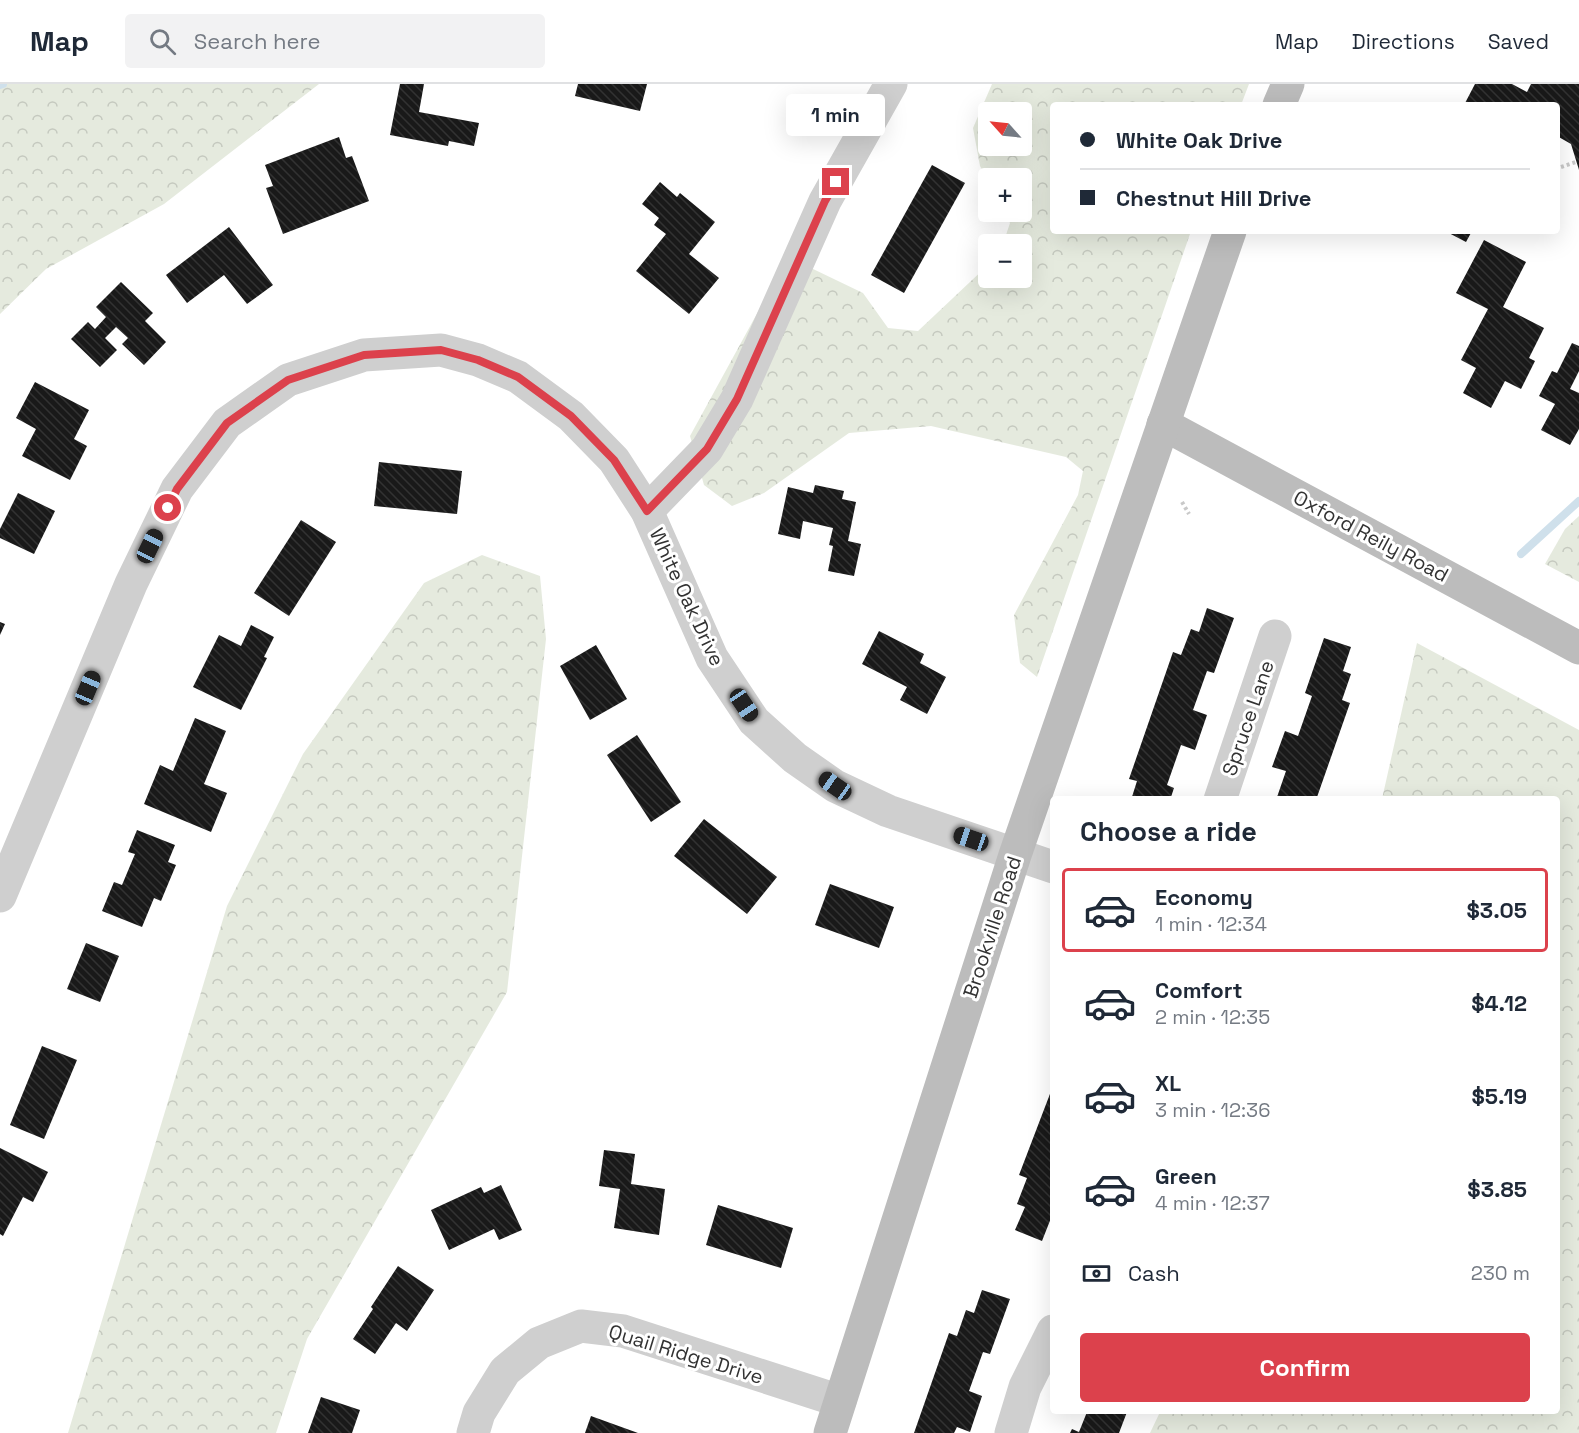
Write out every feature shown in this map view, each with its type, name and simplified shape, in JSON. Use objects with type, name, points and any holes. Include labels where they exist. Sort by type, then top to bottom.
[{"type":"street","points":[[647,511],[707,449],[737,399],[825,201],[891,84]]},
{"type":"street","points":[[1280,102],[1288,84]]},
{"type":"street","name":"Brookville Road","points":[[830,1433],[1015,855],[1229,234]]},
{"type":"street","name":"White Oak Drive","points":[[0,896],[131,584],[177,489],[227,423],[288,380],[364,355],[441,350],[478,360],[518,377],[571,416],[614,460],[647,511],[712,658],[754,721],[795,758],[835,786],[888,811],[1050,866]]},
{"type":"street","name":"Oxford Reily Road","points":[[1163,424],[1579,648]]},
{"type":"street","name":"Spruce Lane","points":[[1221,796],[1275,636]]},
{"type":"street","name":"Quail Ridge Drive","points":[[473,1433],[479,1413],[505,1371],[539,1343],[581,1326],[623,1330],[840,1401]]},
{"type":"street","points":[[1011,1433],[1025,1387],[1050,1337]]},
{"type":"path","points":[[1561,167],[1576,162]]},
{"type":"path","points":[[1182,502],[1189,514]]},
{"type":"green space","points":[[0,84],[319,84],[164,204],[46,269],[0,314]]},
{"type":"green space","points":[[992,84],[1249,84],[1242,102],[1050,102],[1050,234],[1190,234],[1037,677],[1020,663],[1014,615],[1078,495],[1083,471],[1066,457],[931,426],[849,433],[764,493],[732,506],[704,485],[690,436],[772,286],[811,268],[863,293],[888,328],[918,331],[978,274],[978,288],[1032,288],[1032,234],[1006,234],[1009,222],[1032,222],[1032,168],[981,168],[978,156],[1032,156],[1032,102],[984,102]]},
{"type":"green space","points":[[978,116],[978,155],[973,128]]},
{"type":"green space","points":[[1579,516],[1579,582],[1545,564],[1565,529]]},
{"type":"green space","points":[[482,555],[540,576],[546,639],[507,992],[307,1339],[276,1433],[68,1433],[227,906],[303,754],[424,583]]},
{"type":"green space","points":[[1417,643],[1579,730],[1579,1433],[1150,1433],[1159,1414],[1560,1414],[1560,796],[1383,796]]},
{"type":"building","points":[[400,84],[424,84],[419,112],[479,123],[474,146],[449,141],[448,146],[390,135]]},
{"type":"building","points":[[578,84],[647,84],[640,111],[575,96]]},
{"type":"building","points":[[1475,84],[1512,84],[1527,92],[1531,84],[1579,84],[1579,170],[1571,144],[1560,138],[1560,102],[1466,102]]},
{"type":"building","points":[[339,137],[346,158],[352,156],[369,201],[283,234],[266,188],[273,186],[265,165]]},
{"type":"building","points":[[932,165],[965,183],[904,293],[871,275]]},
{"type":"building","points":[[660,182],[677,197],[680,193],[715,222],[689,254],[719,278],[689,314],[636,271],[666,234],[654,225],[659,218],[642,204]]},
{"type":"building","points":[[229,227],[273,285],[247,304],[224,275],[187,303],[166,275]]},
{"type":"building","points":[[1451,234],[1470,234],[1466,242]]},
{"type":"building","points":[[1484,240],[1526,262],[1503,307],[1544,328],[1529,358],[1535,361],[1521,389],[1505,381],[1491,408],[1463,393],[1476,368],[1461,360],[1488,309],[1456,293]]},
{"type":"building","points":[[121,282],[153,313],[145,321],[166,342],[144,365],[122,344],[128,338],[116,327],[105,338],[117,350],[100,367],[71,339],[88,322],[95,329],[106,317],[96,307]]},
{"type":"building","points":[[1572,343],[1579,346],[1579,371],[1570,389],[1579,393],[1579,429],[1570,445],[1541,430],[1555,404],[1539,396],[1552,371],[1557,373]]},
{"type":"building","points":[[35,382],[89,410],[74,439],[87,446],[70,480],[22,456],[36,429],[16,418]]},
{"type":"building","points":[[379,462],[462,471],[457,514],[374,506]]},
{"type":"building","points":[[815,485],[844,491],[842,499],[856,502],[848,541],[861,544],[854,576],[828,571],[833,546],[829,545],[833,528],[803,521],[800,539],[778,534],[788,487],[813,493]]},
{"type":"building","points":[[18,493],[55,511],[34,554],[0,538],[0,529]]},
{"type":"building","points":[[301,520],[336,542],[289,616],[254,593]]},
{"type":"building","points":[[1207,608],[1234,618],[1214,673],[1207,671],[1193,710],[1207,715],[1195,750],[1181,745],[1167,785],[1174,788],[1171,796],[1132,796],[1137,781],[1129,779],[1173,652],[1181,655],[1191,629],[1199,632]]},
{"type":"building","points":[[0,622],[5,624],[0,635]]},
{"type":"building","points":[[251,625],[274,637],[264,657],[267,658],[241,710],[193,687],[219,635],[241,646]]},
{"type":"building","points":[[879,631],[924,654],[920,663],[946,677],[927,714],[900,700],[907,687],[862,664]]},
{"type":"building","points":[[1324,638],[1351,647],[1343,671],[1351,674],[1342,700],[1350,703],[1317,796],[1277,796],[1286,771],[1272,767],[1285,731],[1298,736],[1312,696],[1305,693]]},
{"type":"building","points":[[596,645],[627,699],[590,720],[560,666]]},
{"type":"building","points":[[195,718],[226,731],[204,784],[227,793],[211,832],[144,804],[160,765],[173,771]]},
{"type":"building","points":[[637,735],[681,802],[651,822],[607,755]]},
{"type":"building","points":[[704,819],[777,877],[747,914],[674,856]]},
{"type":"building","points":[[137,830],[175,845],[168,862],[176,865],[161,901],[154,898],[142,927],[102,911],[114,882],[122,885],[135,854],[128,852]]},
{"type":"building","points":[[830,884],[894,907],[879,948],[815,925]]},
{"type":"building","points":[[86,943],[119,956],[100,1002],[67,989]]},
{"type":"building","points":[[42,1046],[77,1060],[44,1139],[10,1125]]},
{"type":"building","points":[[1050,1094],[1050,1221],[1042,1241],[1015,1230],[1025,1207],[1017,1204],[1027,1178],[1019,1175]]},
{"type":"building","points":[[0,1148],[48,1172],[33,1202],[23,1197],[3,1236],[0,1234]]},
{"type":"building","points":[[604,1150],[635,1154],[631,1184],[665,1189],[659,1235],[614,1228],[620,1189],[599,1186]]},
{"type":"building","points":[[501,1185],[522,1230],[499,1240],[494,1229],[449,1250],[431,1210],[481,1187],[484,1193]]},
{"type":"building","points":[[718,1205],[793,1228],[781,1268],[706,1245]]},
{"type":"building","points":[[398,1266],[434,1290],[407,1331],[396,1323],[375,1354],[353,1339]]},
{"type":"building","points":[[982,1290],[1010,1299],[990,1354],[983,1352],[969,1391],[982,1396],[970,1432],[957,1427],[954,1433],[914,1433],[949,1333],[957,1336],[966,1310],[974,1313]]},
{"type":"building","points":[[321,1397],[360,1410],[352,1433],[308,1433]]},
{"type":"building","points":[[1086,1414],[1126,1414],[1119,1433],[1070,1433],[1072,1429],[1079,1432]]},
{"type":"building","points":[[591,1416],[638,1433],[585,1433]]},
{"type":"waterway","points":[[1521,554],[1579,501]]},
{"type":"route","points":[[168,508],[177,489],[227,423],[288,380],[364,355],[441,350],[478,360],[518,377],[571,416],[614,460],[647,511],[707,449],[737,399],[825,201],[836,182]]}]
